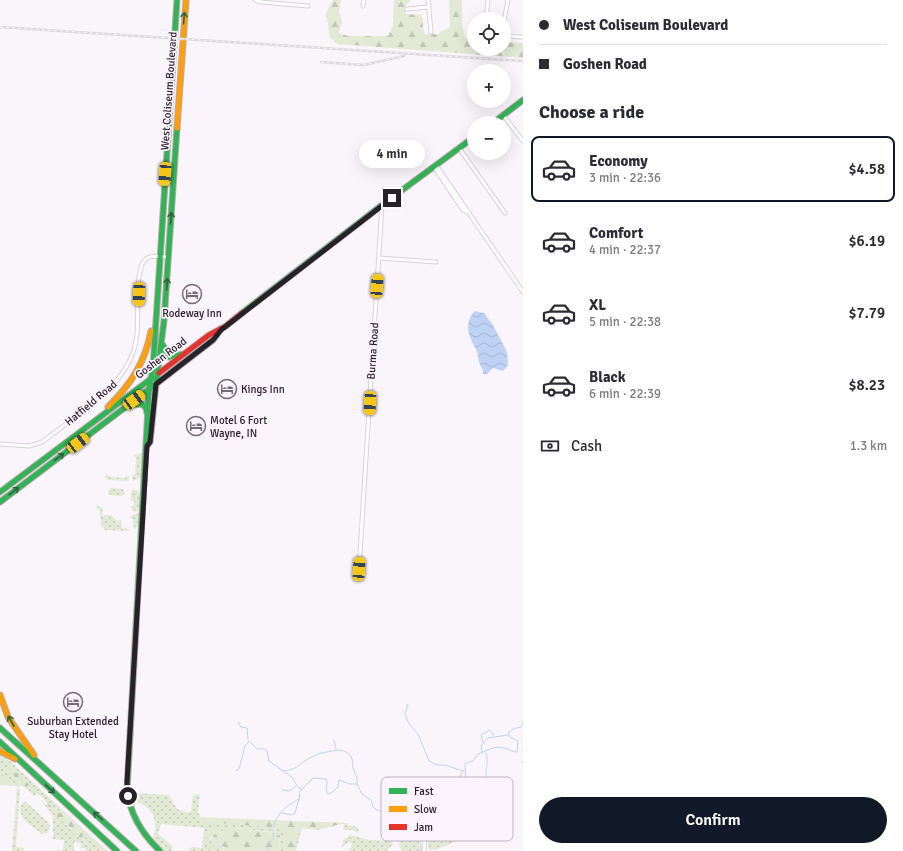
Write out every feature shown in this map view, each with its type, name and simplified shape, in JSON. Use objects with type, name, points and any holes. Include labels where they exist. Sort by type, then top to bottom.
[{"type":"main road","name":"West Coliseum Boulevard","points":[[160,851],[149,840],[138,825],[132,812],[127,790],[149,389],[152,378],[177,0]]},
{"type":"main road","name":"West Coliseum Boulevard","points":[[147,446],[150,442],[156,384],[159,373],[186,0]]},
{"type":"main road","points":[[503,115],[523,100]]},
{"type":"main road","name":"Goshen Road","points":[[0,502],[213,340],[221,330],[382,205],[467,142]]},
{"type":"main road","points":[[90,424],[128,387],[140,370],[150,340],[156,305]]},
{"type":"main road","name":"Goshen Road","points":[[0,491],[209,334],[221,330]]},
{"type":"main road","points":[[162,337],[165,352],[168,357],[184,354]]},
{"type":"main road","points":[[128,405],[142,404],[148,413]]},
{"type":"main road","points":[[0,695],[14,727],[41,765]]},
{"type":"main road","points":[[0,728],[136,851]]},
{"type":"main road","points":[[0,742],[117,851]]},
{"type":"main road","points":[[0,751],[22,763]]},
{"type":"street","points":[[255,0],[284,2],[308,6]]},
{"type":"street","points":[[363,6],[364,0]]},
{"type":"street","points":[[428,0],[431,32]]},
{"type":"street","points":[[487,12],[488,0]]},
{"type":"street","points":[[506,12],[508,0]]},
{"type":"street","points":[[407,9],[429,7]]},
{"type":"street","points":[[511,36],[523,37]]},
{"type":"street","points":[[503,115],[523,141]]},
{"type":"street","points":[[459,148],[505,213]]},
{"type":"street","points":[[435,166],[523,291]]},
{"type":"street","name":"Burma Road","points":[[359,569],[382,205]]},
{"type":"street","points":[[159,256],[168,257]]},
{"type":"street","name":"Hatfield Road","points":[[0,444],[29,446],[42,442],[118,381],[130,364],[136,343],[141,267],[147,258],[159,256]]},
{"type":"street","points":[[379,258],[436,262]]},
{"type":"street","points":[[424,851],[425,841]]},
{"type":"green space","points":[[333,0],[341,0],[339,11],[342,21],[339,33],[348,36],[388,36],[393,26],[394,0],[411,0],[406,5],[406,14],[422,15],[425,34],[438,34],[450,27],[449,0],[462,0],[462,25],[465,38],[467,38],[467,54],[338,44],[330,38],[326,13]]},
{"type":"green space","points":[[511,42],[523,43],[523,58],[497,56],[511,56]]},
{"type":"green space","points":[[143,453],[142,477],[133,481],[132,476],[135,474],[136,458],[135,456],[133,457],[134,455]]},
{"type":"green space","points":[[107,474],[109,477],[125,478],[129,475],[129,481],[108,480],[105,477]]},
{"type":"green space","points":[[111,488],[123,489],[125,494],[122,496],[110,495],[108,491]]},
{"type":"green space","points":[[132,490],[137,490],[140,494],[140,507],[136,512],[131,508],[131,506],[134,506],[134,501],[131,501]]},
{"type":"green space","points":[[97,506],[102,507],[103,518],[104,515],[111,515],[117,521],[121,520],[122,529],[126,528],[130,531],[104,530],[103,526],[101,525],[100,510],[97,509]]},
{"type":"green space","points":[[140,513],[139,524],[134,530],[133,519],[130,516]]},
{"type":"green space","points":[[0,754],[11,762],[107,851],[85,851],[85,848],[82,848],[80,851],[81,843],[74,842],[74,851],[53,851],[63,850],[64,840],[53,839],[53,816],[41,800],[79,837],[84,841],[85,839],[78,828],[69,819],[48,804],[40,795],[36,794],[35,796],[23,786],[20,786],[19,779],[28,787],[30,786],[21,776],[12,770],[17,786],[0,785]]},
{"type":"green space","points":[[5,766],[22,776],[30,786],[26,786],[19,779],[20,786],[18,790],[14,775]]},
{"type":"green space","points":[[0,772],[10,783],[0,783]]},
{"type":"green space","points":[[20,788],[16,847],[24,848],[24,851],[12,851],[17,789],[19,790]]},
{"type":"green space","points":[[133,788],[135,793],[169,795],[177,809],[189,813],[191,811],[193,795],[200,794],[198,812],[202,822],[272,827],[273,832],[227,827],[223,829],[222,832],[223,834],[227,835],[220,844],[224,849],[222,851],[214,851],[219,840],[223,838],[221,832],[214,829],[206,836],[209,842],[213,836],[214,843],[210,851],[187,851],[192,847],[202,848],[204,828],[161,824],[158,834],[173,846],[172,851],[164,851],[153,840],[155,831],[154,817],[149,809],[134,799],[131,794]]},
{"type":"green space","points":[[23,802],[26,802],[48,822],[50,826],[48,833],[42,834],[25,820],[20,812]]},
{"type":"green space","points":[[48,804],[64,815],[76,826],[83,836],[84,841],[73,834],[71,828],[56,816],[47,805]]},
{"type":"green space","points":[[198,817],[350,824],[327,828],[302,828],[298,833],[292,851],[284,851],[285,837],[282,828],[203,822]]},
{"type":"green space","points":[[344,824],[358,827],[359,833],[352,830],[343,830]]},
{"type":"green space","points":[[227,827],[276,833],[280,836],[279,851],[222,851],[225,848],[220,844],[227,835],[223,834],[222,831]]},
{"type":"green space","points":[[275,827],[283,828],[285,837],[284,851],[279,851],[280,836],[274,833]]},
{"type":"green space","points":[[315,827],[324,828],[318,830],[304,828]]},
{"type":"green space","points":[[215,829],[220,832],[211,837],[208,842],[205,842],[208,834]]},
{"type":"green space","points":[[302,830],[296,851],[292,851],[297,836]]},
{"type":"green space","points":[[219,832],[222,834],[223,838],[219,840],[216,850],[210,851],[210,846],[214,843],[213,836]]},
{"type":"green space","points":[[350,835],[370,840],[392,841],[393,845],[386,851],[347,851],[351,848],[352,844],[349,842],[342,847],[343,840]]},
{"type":"green space","points":[[400,841],[420,841],[422,851],[403,851],[399,847]]},
{"type":"green space","points":[[428,841],[456,841],[437,849],[428,850]]},
{"type":"water","points":[[475,311],[484,313],[493,325],[507,352],[508,365],[503,371],[493,368],[487,374],[483,374],[477,351],[468,330],[469,320]]},
{"type":"waterway","points":[[408,704],[405,714],[409,724],[418,734],[429,761],[437,765],[446,765],[462,771]]},
{"type":"waterway","points":[[238,722],[241,727],[247,728],[248,740]]},
{"type":"waterway","points":[[466,777],[465,764],[474,760],[478,754],[497,747],[517,752],[518,741],[510,737],[508,733],[513,729],[521,727],[523,722]]},
{"type":"waterway","points":[[483,743],[481,735],[490,730],[494,736]]},
{"type":"waterway","points":[[482,752],[481,746],[488,738],[508,735]]},
{"type":"waterway","points":[[334,740],[336,749]]},
{"type":"waterway","points":[[236,771],[239,769],[245,746],[249,741],[257,749],[265,749],[267,751],[269,761],[293,778],[297,786],[301,789]]},
{"type":"waterway","points":[[282,771],[294,769],[309,758],[320,753],[337,750],[346,752],[352,759],[357,777],[357,784]]},
{"type":"waterway","points":[[486,753],[487,777]]},
{"type":"waterway","points":[[461,777],[464,770]]},
{"type":"waterway","points":[[269,851],[267,846],[274,838],[274,825],[279,814],[299,799],[300,791],[313,778],[326,779],[326,790],[328,794],[338,787],[339,780],[350,784],[357,784],[362,794],[371,800],[373,807],[381,811]]},
{"type":"waterway","points":[[282,790],[290,791],[296,786]]},
{"type":"waterway","points":[[282,813],[291,815],[295,813],[299,799]]},
{"type":"railway","points":[[0,27],[523,61]]},
{"type":"railway","points":[[321,62],[364,65],[404,56]]},
{"type":"traffic: fast","points":[[149,389],[153,367],[177,0]]},
{"type":"traffic: fast","points":[[502,116],[523,100]]},
{"type":"traffic: fast","points":[[0,502],[156,384],[164,321],[177,128]]},
{"type":"traffic: fast","points":[[242,313],[382,205],[467,142]]},
{"type":"traffic: fast","points":[[147,446],[150,442],[156,384],[213,340],[221,329]]},
{"type":"traffic: fast","points":[[163,345],[168,357],[184,354]]},
{"type":"traffic: fast","points":[[0,492],[152,378]]},
{"type":"traffic: fast","points":[[149,389],[127,790],[131,808],[138,824],[142,831],[160,851]]},
{"type":"traffic: fast","points":[[130,405],[142,404],[146,408],[147,413]]},
{"type":"traffic: fast","points":[[0,728],[136,851]]},
{"type":"traffic: fast","points":[[0,742],[117,851]]},
{"type":"traffic: slow","points":[[177,128],[186,0]]},
{"type":"traffic: slow","points":[[108,407],[124,390],[136,372],[145,353],[151,331]]},
{"type":"traffic: slow","points":[[0,695],[8,717],[34,755]]},
{"type":"traffic: slow","points":[[0,751],[15,759]]},
{"type":"traffic: jam","points":[[159,373],[209,335],[226,326],[242,313]]},
{"type":"place","name":"Rodeway Inn","points":[[192,294]]},
{"type":"place","name":"Kings Inn","points":[[227,389]]},
{"type":"place","name":"Motel 6 Fort Wayne, IN","points":[[196,426]]},
{"type":"place","name":"Suburban Extended Stay Hotel","points":[[73,702]]},
{"type":"route","points":[[128,796],[127,782],[147,446],[150,442],[156,384],[213,340],[221,330],[236,318],[392,198]]}]
